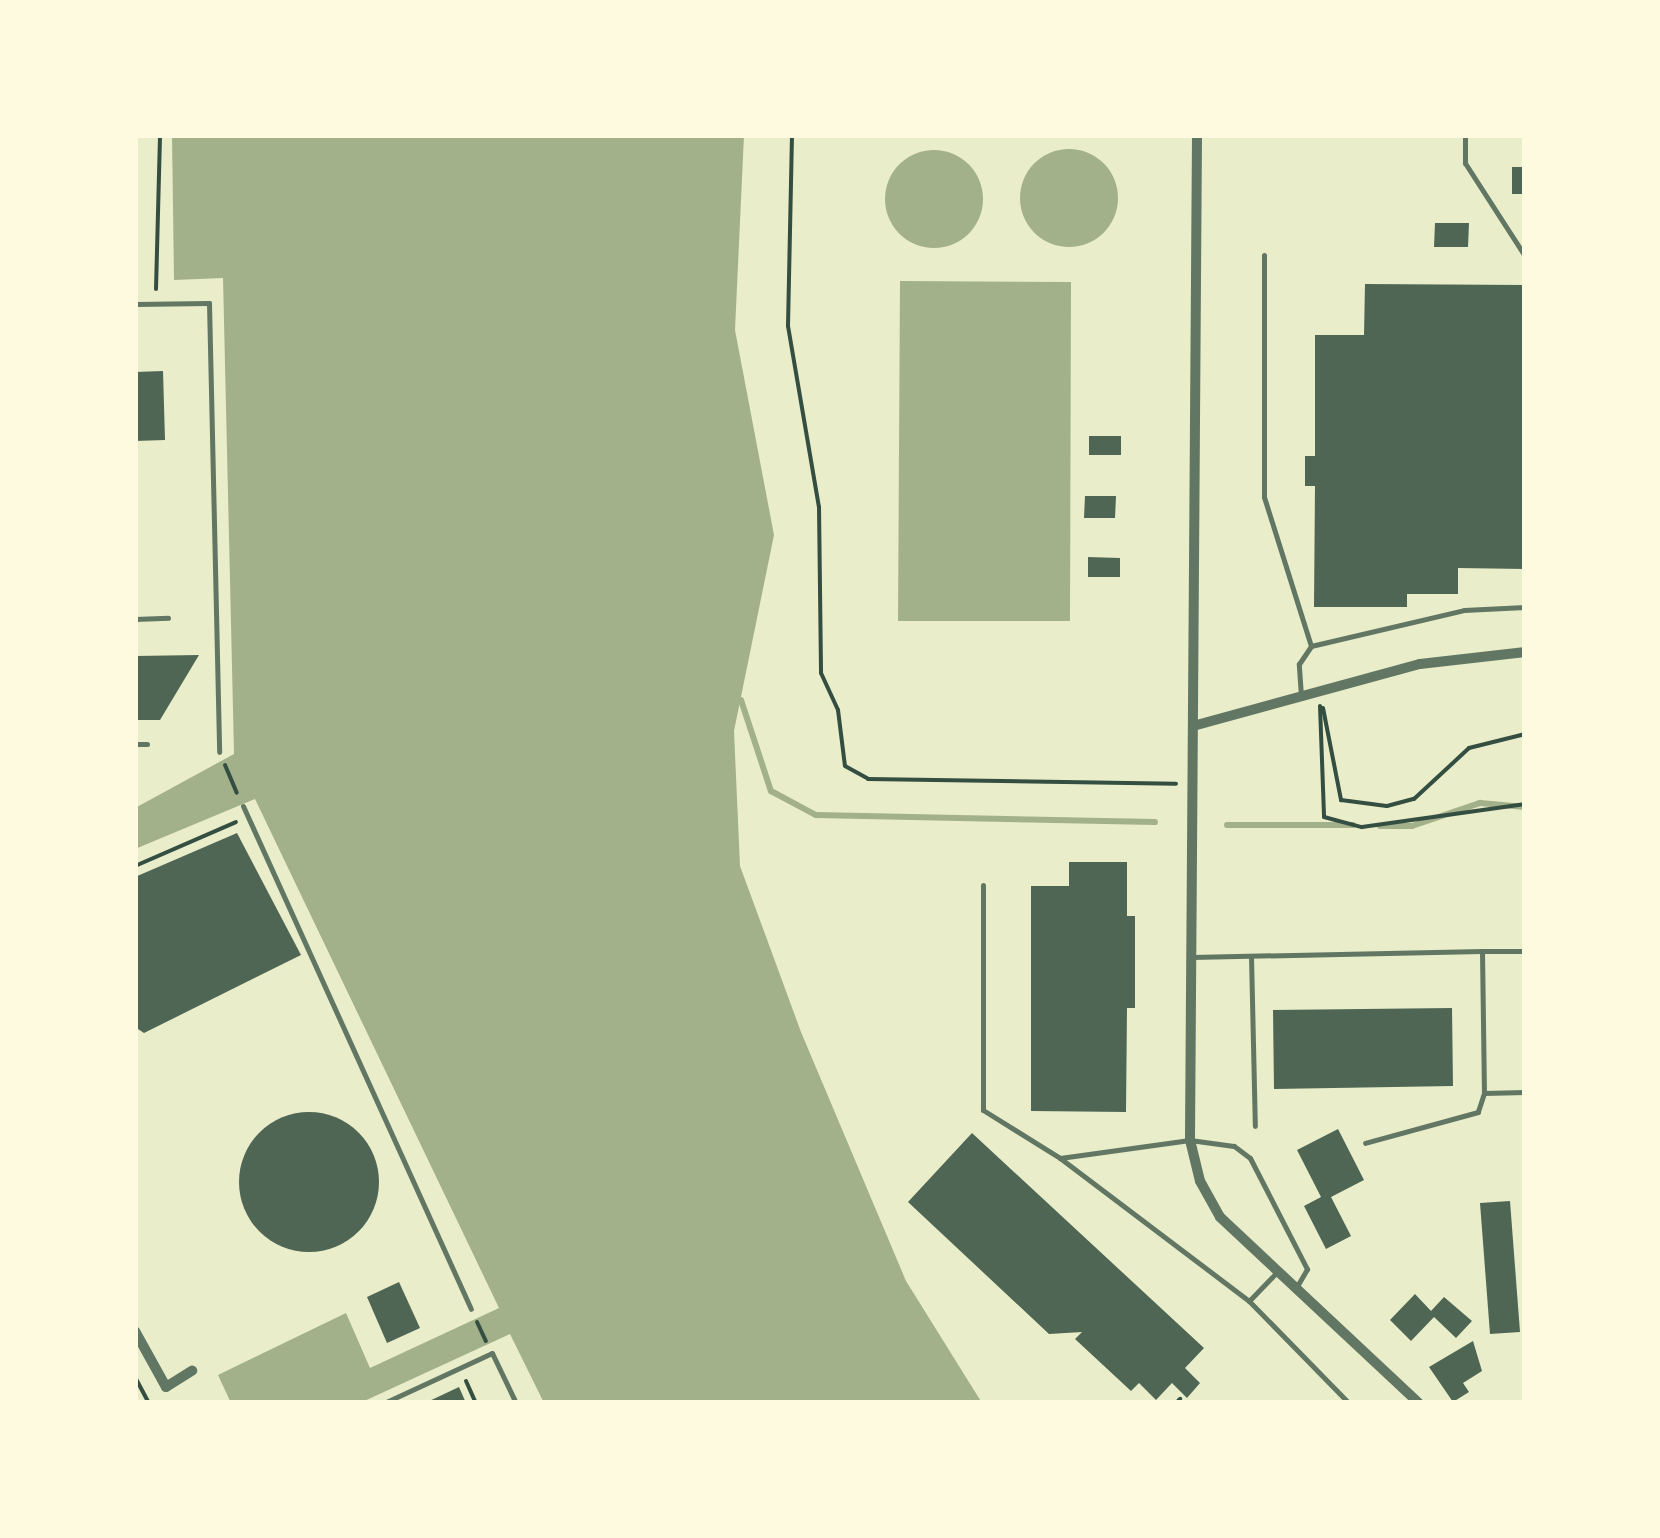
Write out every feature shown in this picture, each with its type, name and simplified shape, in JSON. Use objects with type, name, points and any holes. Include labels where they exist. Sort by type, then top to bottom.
[{"type":"street","points":[[1197,135],[1190,1140],[1200,1181],[1220,1217],[1419,1403]]},
{"type":"street","points":[[1193,726],[1420,664],[1525,652]]},
{"type":"street","points":[[135,1331],[166,1388],[192,1370]]},
{"type":"lane","points":[[1465,135],[1465,163],[1525,256]]},
{"type":"lane","points":[[1264,255],[1264,497],[1312,646]]},
{"type":"lane","points":[[135,304],[209,303],[219,752]]},
{"type":"lane","points":[[1301,697],[1299,664],[1312,646],[1464,610],[1525,607]]},
{"type":"lane","points":[[135,619],[168,618]]},
{"type":"lane","points":[[135,744],[146,744]]},
{"type":"lane","points":[[243,806],[471,1309]]},
{"type":"lane","points":[[983,885],[982,1110],[1060,1158],[1249,1301],[1349,1403]]},
{"type":"lane","points":[[1192,957],[1525,950]]},
{"type":"lane","points":[[1365,1143],[1478,1112],[1484,1093],[1482,951]]},
{"type":"lane","points":[[1251,956],[1255,1126]]},
{"type":"lane","points":[[1484,1093],[1525,1092]]},
{"type":"lane","points":[[1060,1158],[1216,1139],[1250,1158],[1307,1269],[1296,1288]]},
{"type":"lane","points":[[1249,1301],[1278,1271]]},
{"type":"lane","points":[[384,1403],[492,1353],[516,1403]]},
{"type":"path","points":[[156,304],[160,135]]},
{"type":"path","points":[[792,135],[788,326],[820,507],[820,673],[838,710],[844,766],[868,780],[1193,784]]},
{"type":"path","points":[[1320,692],[1340,800],[1387,806],[1414,799],[1469,748],[1525,734]]},
{"type":"path","points":[[1320,692],[1324,816],[1362,827],[1525,804]]},
{"type":"path","points":[[219,752],[243,806]]},
{"type":"path","points":[[135,866],[248,817]]},
{"type":"path","points":[[471,1309],[492,1353]]},
{"type":"path","points":[[460,1368],[476,1403]]},
{"type":"path","points":[[135,1377],[149,1403]]},
{"type":"shaded area","points":[[172,135],[744,135],[735,330],[774,535],[734,731],[740,866],[801,1032],[906,1281],[982,1403],[544,1403],[510,1334],[360,1403],[231,1403],[218,1375],[346,1313],[370,1368],[499,1308],[255,799],[135,849],[135,808],[234,754],[223,278],[174,280]]},
{"type":"shaded area","points":[[1069,149],[1096,157],[1110,171],[1118,198],[1110,225],[1096,239],[1069,247],[1042,239],[1028,225],[1020,198],[1028,171],[1042,157]]},
{"type":"shaded area","points":[[934,150],[961,158],[975,172],[983,199],[975,226],[961,240],[934,248],[907,240],[893,226],[885,199],[893,172],[907,158]]},
{"type":"shaded area","points":[[900,281],[1071,282],[1070,621],[898,621]]},
{"type":"building","points":[[1512,167],[1525,167],[1525,194],[1512,194]]},
{"type":"building","points":[[1435,223],[1469,223],[1468,247],[1434,247]]},
{"type":"building","points":[[1365,284],[1525,285],[1525,569],[1458,568],[1458,594],[1407,594],[1407,607],[1314,607],[1315,486],[1305,486],[1305,456],[1315,456],[1315,335],[1364,335]]},
{"type":"building","points":[[163,371],[165,440],[135,441],[135,372]]},
{"type":"building","points":[[1089,436],[1121,436],[1121,455],[1089,455]]},
{"type":"building","points":[[1085,496],[1116,496],[1115,518],[1084,518]]},
{"type":"building","points":[[1088,557],[1120,558],[1120,577],[1088,577]]},
{"type":"building","points":[[199,655],[160,720],[135,720],[135,656]]},
{"type":"building","points":[[237,833],[301,955],[144,1033],[135,1027],[135,877]]},
{"type":"building","points":[[1069,862],[1127,862],[1127,916],[1135,916],[1135,1008],[1127,1008],[1126,1112],[1031,1111],[1031,886],[1069,886]]},
{"type":"building","points":[[1452,1008],[1453,1086],[1274,1089],[1273,1010]]},
{"type":"building","points":[[309,1112],[336,1117],[359,1132],[374,1155],[379,1182],[374,1209],[359,1232],[336,1247],[309,1252],[282,1247],[259,1232],[244,1209],[239,1182],[244,1155],[259,1132],[282,1117]]},
{"type":"building","points":[[1338,1129],[1364,1180],[1331,1197],[1351,1236],[1326,1249],[1304,1206],[1321,1197],[1297,1150]]},
{"type":"building","points":[[972,1133],[1204,1348],[1185,1368],[1200,1383],[1187,1398],[1172,1383],[1156,1400],[1139,1383],[1131,1391],[1075,1339],[1082,1332],[1049,1334],[908,1202]]},
{"type":"building","points":[[1510,1201],[1520,1332],[1490,1334],[1480,1203]]},
{"type":"building","points":[[399,1282],[420,1328],[387,1343],[367,1297]]},
{"type":"building","points":[[1415,1294],[1431,1311],[1444,1297],[1472,1321],[1456,1338],[1434,1317],[1411,1341],[1390,1320]]},
{"type":"building","points":[[1473,1341],[1482,1371],[1463,1383],[1469,1392],[1453,1402],[1429,1367]]},
{"type":"building","points":[[459,1387],[466,1403],[425,1403]]},
{"type":"waterway","points":[[741,700],[771,791],[816,815],[1155,822]]},
{"type":"waterway","points":[[1380,826],[1412,826],[1480,803],[1525,807]]},
{"type":"waterway","points":[[1227,825],[1353,825]]}]
